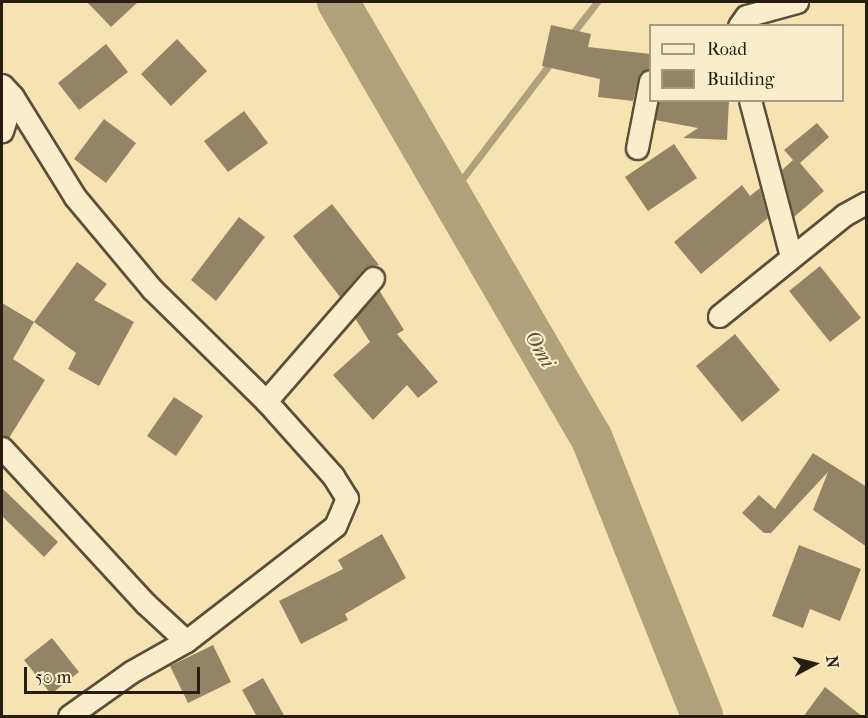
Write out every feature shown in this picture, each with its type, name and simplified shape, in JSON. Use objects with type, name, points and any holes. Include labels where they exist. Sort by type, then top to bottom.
[{"type":"street","points":[[740,24],[746,16],[797,2]]},
{"type":"street","points":[[2,131],[7,91]]},
{"type":"street","points":[[7,91],[75,198],[152,289],[266,401],[333,476],[347,498],[335,526],[186,641],[131,672],[69,717]]},
{"type":"street","points":[[637,148],[649,91]]},
{"type":"street","points":[[751,102],[791,256]]},
{"type":"street","points":[[719,316],[791,256],[867,203]]},
{"type":"street","points":[[266,401],[373,278]]},
{"type":"street","points":[[2,448],[146,604],[186,641]]},
{"type":"building","points":[[87,2],[138,2],[111,27]]},
{"type":"building","points":[[551,25],[591,34],[588,47],[649,54],[649,70],[640,73],[633,101],[598,97],[600,79],[542,66]]},
{"type":"building","points":[[177,39],[207,71],[171,106],[141,74]]},
{"type":"building","points":[[106,44],[128,72],[79,110],[58,83]]},
{"type":"building","points":[[659,102],[729,102],[727,140],[683,138],[698,128],[655,120]]},
{"type":"building","points":[[244,111],[268,143],[228,172],[204,141]]},
{"type":"building","points":[[104,119],[136,143],[106,183],[74,159]]},
{"type":"building","points":[[817,123],[829,137],[800,163],[824,191],[794,217],[782,170],[793,160],[784,150]]},
{"type":"building","points":[[674,144],[697,178],[648,211],[625,177]]},
{"type":"building","points":[[742,185],[750,196],[760,188],[768,218],[701,274],[674,242]]},
{"type":"building","points":[[332,204],[379,265],[364,269],[340,297],[293,236]]},
{"type":"building","points":[[239,217],[265,237],[216,301],[191,280]]},
{"type":"building","points":[[77,262],[107,284],[94,300],[134,322],[99,386],[68,369],[76,353],[34,322]]},
{"type":"building","points":[[820,266],[861,318],[830,342],[789,291]]},
{"type":"building","points":[[379,290],[404,330],[397,334],[438,382],[418,398],[407,385],[373,420],[333,375],[370,342],[355,318]]},
{"type":"building","points":[[2,303],[34,322],[13,359],[45,380],[9,438],[2,436]]},
{"type":"building","points":[[735,334],[780,390],[742,422],[696,366]]},
{"type":"building","points":[[174,397],[203,416],[176,456],[147,436]]},
{"type":"building","points":[[813,453],[867,487],[867,547],[813,510],[828,472],[771,533],[764,533],[742,513],[759,495],[775,509]]},
{"type":"building","points":[[2,488],[58,542],[44,557],[2,516]]},
{"type":"building","points":[[382,534],[406,578],[345,614],[348,620],[301,644],[279,601],[343,569],[338,560]]},
{"type":"building","points":[[799,545],[861,569],[840,621],[810,609],[803,628],[772,616]]},
{"type":"building","points":[[52,638],[79,672],[51,694],[24,660]]},
{"type":"building","points":[[213,645],[231,682],[188,703],[170,666]]},
{"type":"building","points":[[263,678],[285,717],[257,717],[242,690]]},
{"type":"building","points":[[825,687],[863,717],[803,717]]},
{"type":"waterway","name":"Omi","points":[[338,2],[592,439],[702,716]]},
{"type":"waterway","points":[[569,38],[597,2]]},
{"type":"waterway","points":[[450,195],[552,61]]}]
